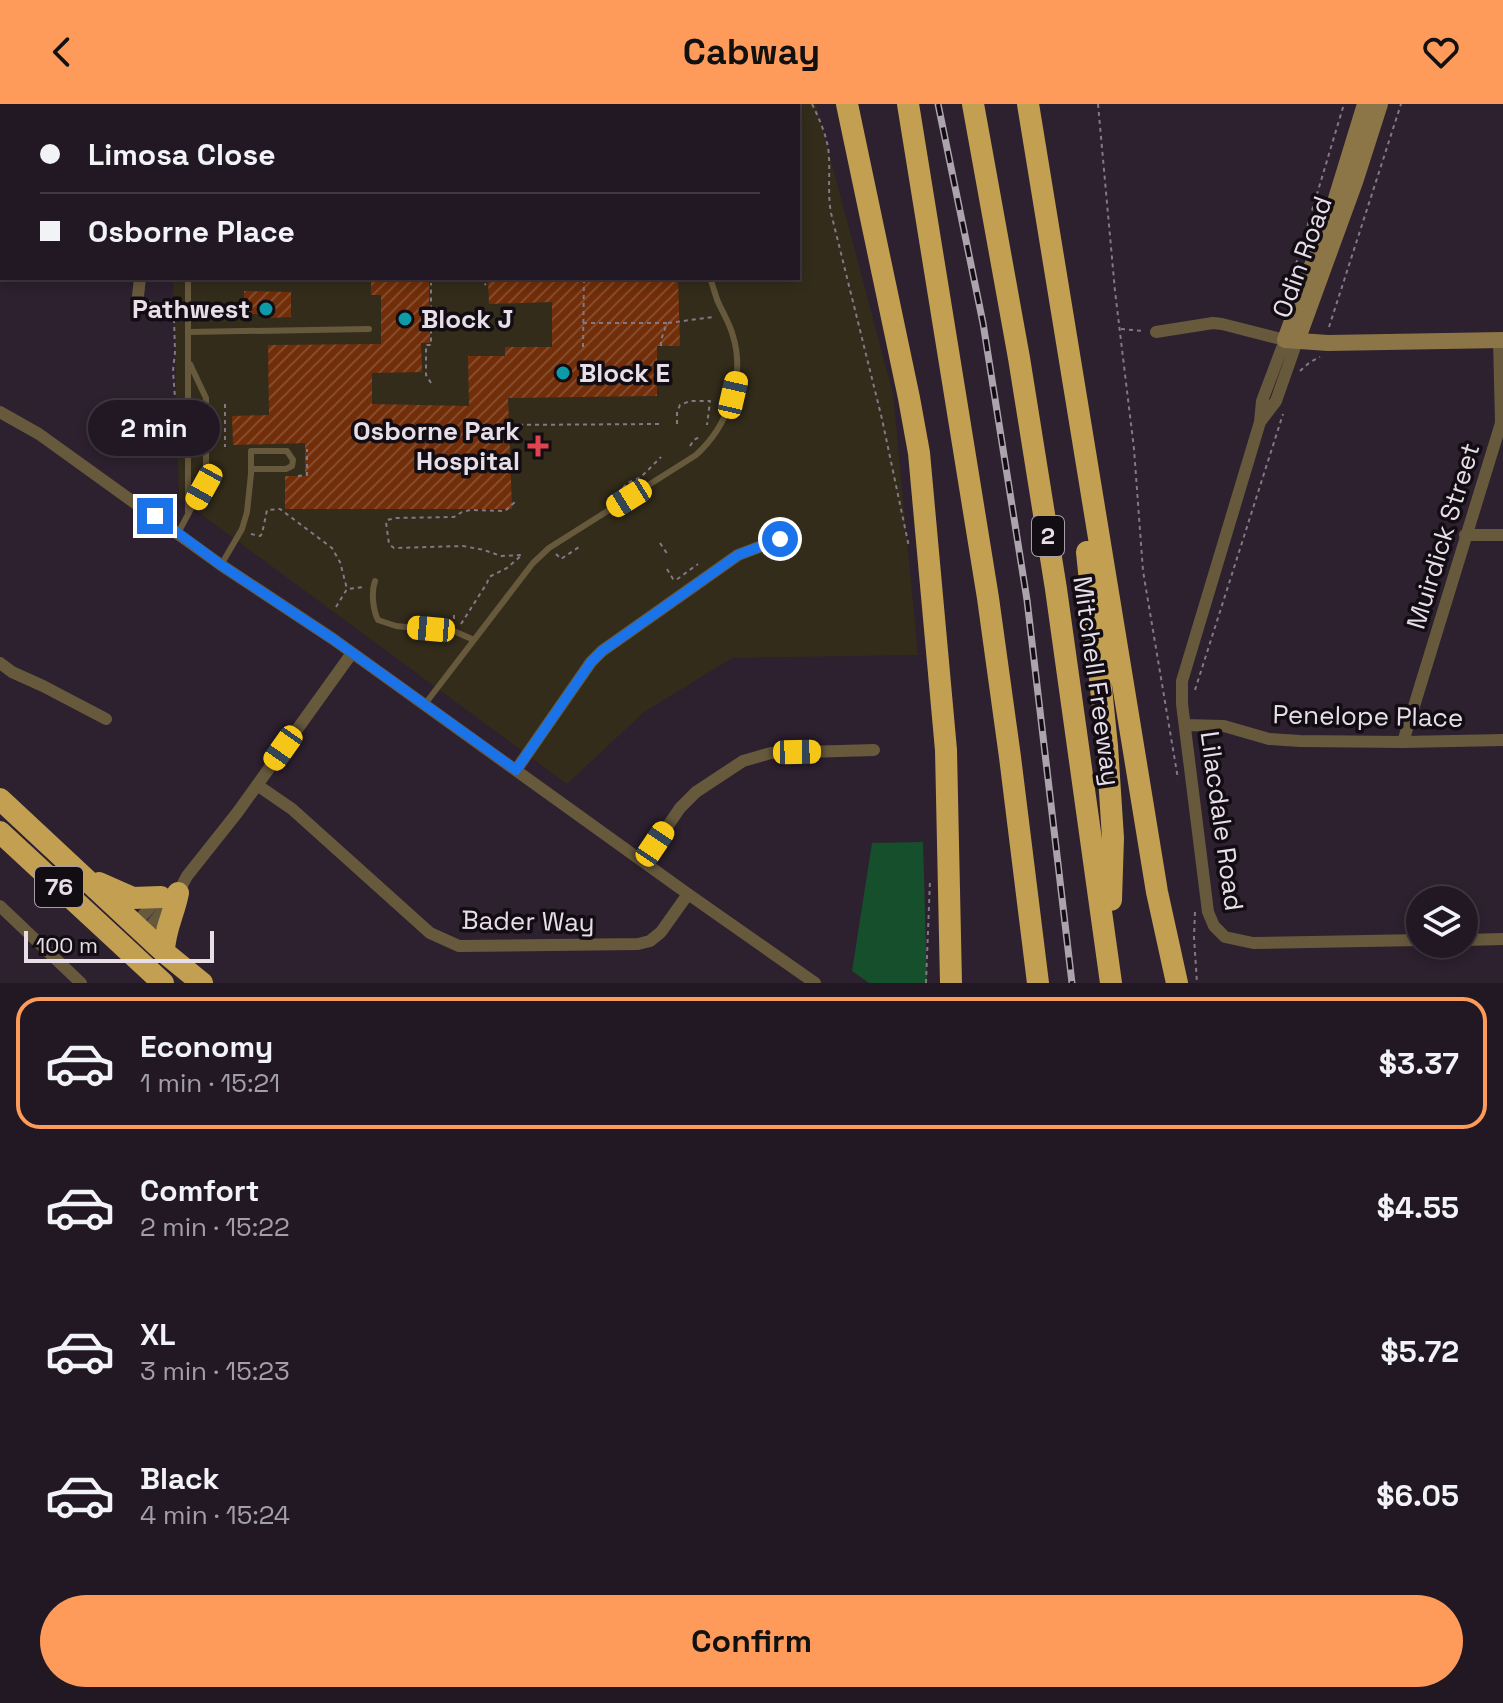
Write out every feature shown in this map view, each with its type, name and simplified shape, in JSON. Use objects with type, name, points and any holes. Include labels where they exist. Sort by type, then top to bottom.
[{"type":"highway","points":[[847,104],[919,453],[946,750],[951,983]]},
{"type":"highway","points":[[908,104],[988,598],[1038,983]]},
{"type":"highway","name":"Mitchell Freeway","points":[[973,104],[1054,573],[1111,976]]},
{"type":"highway","points":[[1028,104],[1157,892],[1177,983]]},
{"type":"highway","points":[[1067,344],[1107,746],[1113,838],[1111,976]]},
{"type":"highway","name":"76","points":[[0,799],[164,952],[202,983]]},
{"type":"highway","name":"76","points":[[0,832],[163,983]]},
{"type":"highway","points":[[86,880],[133,898],[175,889],[176,907],[167,928],[164,952]]},
{"type":"street","name":"Odin Road","points":[[1187,702],[1182,681],[1260,422],[1276,401],[1291,340],[1365,104]]},
{"type":"street","name":"Odin Road","points":[[1291,340],[1355,182],[1380,104]]},
{"type":"street","points":[[138,296],[140,280]]},
{"type":"street","points":[[1156,332],[1213,323],[1291,340],[1328,343],[1501,340]]},
{"type":"street","name":"Muirdick Street","points":[[1403,742],[1501,423],[1501,340]]},
{"type":"street","points":[[0,412],[39,434],[221,565],[425,704],[815,983]]},
{"type":"street","points":[[1465,535],[1503,535]]},
{"type":"street","points":[[516,770],[591,662],[602,651],[738,555],[780,539]]},
{"type":"street","points":[[122,947],[175,889],[257,785],[352,653]]},
{"type":"street","points":[[0,663],[106,719]]},
{"type":"street","name":"Lilacdale Road","points":[[1187,702],[1185,725],[1208,912],[1214,926],[1225,937],[1253,943],[1406,940]]},
{"type":"street","name":"Penelope Place","points":[[1185,725],[1224,726],[1269,739],[1300,741],[1503,740]]},
{"type":"street","points":[[644,861],[680,808],[696,792],[743,761],[771,753],[874,750]]},
{"type":"street","name":"Bader Way","points":[[257,785],[292,809],[430,933],[459,946],[638,944],[650,941],[661,932],[688,894]]},
{"type":"street","points":[[0,906],[81,983]]},
{"type":"street","points":[[1478,940],[1503,939]]},
{"type":"lane","points":[[188,280],[188,512]]},
{"type":"lane","points":[[425,704],[533,563],[549,548],[696,455],[708,444],[730,405],[738,372],[734,337],[711,280]]},
{"type":"lane","points":[[188,332],[369,329]]},
{"type":"lane","points":[[178,533],[204,487],[207,474],[206,398],[189,361]]},
{"type":"lane","points":[[221,565],[242,529],[247,512],[251,451],[287,451],[293,460],[292,466],[286,469],[251,469]]},
{"type":"lane","points":[[374,583],[374,610],[378,620],[396,626],[456,632],[474,640]]},
{"type":"path","points":[[812,104],[821,122],[828,149],[831,213],[882,419],[910,554]]},
{"type":"path","points":[[1098,104],[1134,449],[1143,571],[1178,782]]},
{"type":"path","points":[[1297,261],[1344,104]]},
{"type":"path","points":[[1328,331],[1401,104]]},
{"type":"path","points":[[481,280],[486,285]]},
{"type":"path","points":[[583,347],[584,280]]},
{"type":"path","points":[[431,283],[431,345],[426,345],[426,375],[431,383]]},
{"type":"path","points":[[138,296],[174,319],[173,371],[178,430]]},
{"type":"path","points":[[583,323],[667,323],[724,316]]},
{"type":"path","points":[[661,346],[667,323]]},
{"type":"path","points":[[1120,329],[1156,332]]},
{"type":"path","points":[[1296,376],[1321,356]]},
{"type":"path","points":[[677,424],[680,405],[690,401],[710,401],[704,431],[689,449]]},
{"type":"path","points":[[225,404],[225,447]]},
{"type":"path","points":[[1187,702],[1282,416]]},
{"type":"path","points":[[503,425],[662,424]]},
{"type":"path","points":[[460,625],[489,577],[507,568],[522,555],[501,556],[463,546],[394,548],[389,544],[386,522],[411,517],[454,517],[465,511],[505,511],[515,502],[513,500]]},
{"type":"path","points":[[245,534],[260,536],[267,510],[280,509],[332,548],[340,562],[347,589],[336,607]]},
{"type":"path","points":[[660,543],[668,555]]},
{"type":"path","points":[[555,553],[561,559],[579,547]]},
{"type":"path","points":[[667,569],[676,580],[698,564]]},
{"type":"path","points":[[347,589],[374,583]]},
{"type":"path","points":[[454,615],[454,623]]},
{"type":"path","points":[[926,983],[931,874]]},
{"type":"path","points":[[1195,910],[1197,983]]},
{"type":"shaded area","name":"Osborne Park Hospital","points":[[800,104],[816,104],[893,394],[918,655],[732,658],[643,713],[567,784],[179,498],[173,280],[800,280]]},
{"type":"green space","points":[[923,842],[927,983],[869,983],[852,971],[872,843]]},
{"type":"building","points":[[371,280],[429,280],[430,343],[421,343],[422,372],[372,373],[372,404],[469,406],[468,356],[505,356],[505,347],[552,347],[552,302],[489,304],[488,280],[678,280],[680,346],[657,346],[657,396],[508,398],[512,509],[285,509],[285,476],[305,476],[305,443],[233,445],[232,416],[269,415],[268,345],[381,344],[381,295],[371,295]]},
{"type":"building","name":"Pathwest","points":[[244,291],[291,292],[291,317],[241,314],[239,303],[244,302]]},
{"type":"railway","points":[[938,104],[983,323],[1027,600],[1072,983]]},
{"type":"place","name":"Pathwest","points":[[266,309]]},
{"type":"place","name":"Block J","points":[[405,319]]},
{"type":"place","name":"Block E","points":[[563,373]]},
{"type":"place","name":"Osborne Park Hospital","points":[[538,446]]},
{"type":"route","points":[[155,516],[516,770],[591,662],[612,642],[738,555],[780,539]]}]
